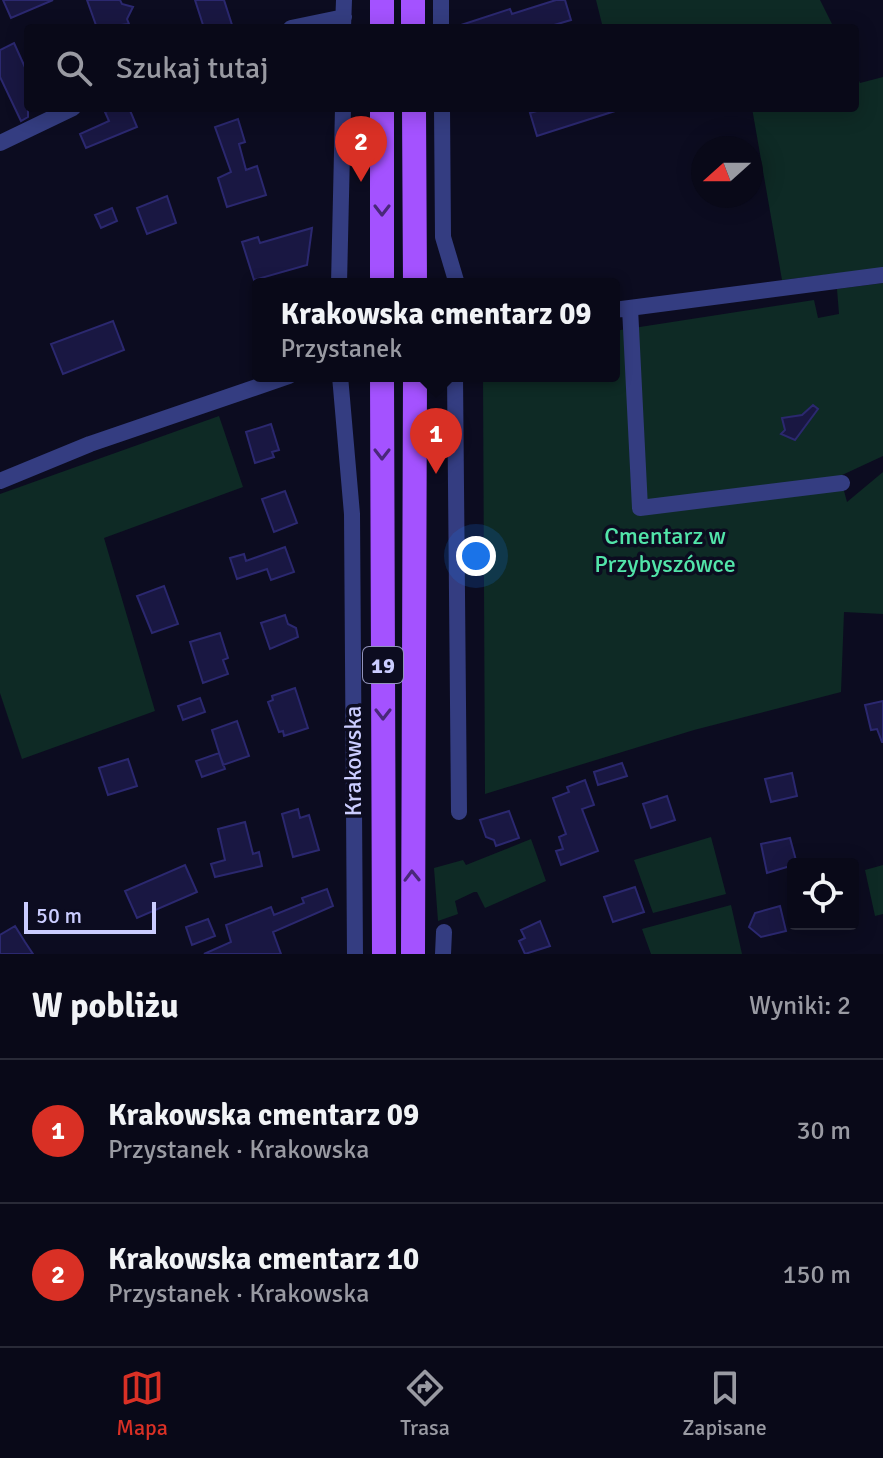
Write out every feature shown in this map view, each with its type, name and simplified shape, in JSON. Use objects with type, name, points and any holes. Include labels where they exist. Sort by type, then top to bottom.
[{"type":"main road","points":[[382,0],[382,24]]},
{"type":"main road","points":[[413,0],[413,24]]},
{"type":"main road","points":[[382,112],[382,278]]},
{"type":"main road","points":[[414,112],[415,278]]},
{"type":"main road","name":"Krakowska","points":[[382,382],[384,954]]},
{"type":"main road","name":"19","points":[[413,954],[415,382]]},
{"type":"street","points":[[441,0],[441,24]]},
{"type":"street","points":[[307,24],[344,15]]},
{"type":"street","points":[[0,143],[65,112]]},
{"type":"street","points":[[339,278],[343,112]]},
{"type":"street","points":[[442,112],[443,237],[455,278]]},
{"type":"street","points":[[842,483],[640,508],[622,309],[883,275]]},
{"type":"street","points":[[0,481],[47,459],[272,382]]},
{"type":"street","name":"Krakowska","points":[[341,382],[352,514],[355,954]]},
{"type":"street","points":[[455,382],[459,812]]},
{"type":"street","points":[[443,954],[444,932]]},
{"type":"green space","points":[[596,0],[820,0],[832,24],[602,24]]},
{"type":"green space","points":[[883,77],[883,268],[782,280],[763,171],[763,136],[757,136],[753,112],[859,112],[859,81]]},
{"type":"green space","name":"Cmentarz w Przybyszówce","points":[[883,283],[883,456],[840,476],[847,502],[883,472],[883,614],[844,612],[841,692],[694,730],[485,794],[483,382],[620,382],[620,330],[814,300],[818,318],[839,314],[837,289]]},
{"type":"green space","points":[[219,416],[243,487],[104,538],[155,711],[22,759],[0,693],[0,494]]},
{"type":"green space","points":[[711,837],[726,894],[653,913],[634,860]]},
{"type":"green space","points":[[531,839],[546,881],[485,908],[477,892],[474,892],[455,901],[458,914],[438,921],[434,868],[463,860],[466,865]]},
{"type":"green space","points":[[883,865],[883,914],[875,916],[865,870]]},
{"type":"green space","points":[[731,905],[742,954],[651,954],[642,929]]},
{"type":"building","points":[[3,0],[53,0],[11,18]]},
{"type":"building","points":[[87,0],[120,0],[122,4],[133,7],[127,19],[129,24],[96,24]]},
{"type":"building","points":[[195,0],[224,0],[232,24],[203,24]]},
{"type":"building","points":[[565,0],[571,20],[558,24],[464,24],[510,9],[512,14]]},
{"type":"building","points":[[14,43],[24,65],[24,112],[28,112],[28,117],[21,121],[0,77],[0,50]]},
{"type":"building","points":[[105,112],[131,112],[137,127],[86,148],[80,134],[109,121]]},
{"type":"building","points":[[533,112],[612,112],[537,136],[530,113]]},
{"type":"building","points":[[238,119],[245,142],[239,144],[246,170],[257,166],[266,195],[227,207],[218,178],[231,172],[215,127]]},
{"type":"building","points":[[167,196],[176,223],[147,234],[137,208]]},
{"type":"building","points":[[112,208],[117,221],[101,228],[95,215]]},
{"type":"building","points":[[312,228],[307,265],[253,278],[242,242],[258,237],[260,243]]},
{"type":"building","points":[[113,321],[124,350],[63,374],[51,344]]},
{"type":"building","points":[[813,405],[818,409],[795,440],[781,434],[785,430],[782,418],[802,415]]},
{"type":"building","points":[[271,424],[279,450],[272,452],[274,457],[255,463],[246,432]]},
{"type":"building","points":[[285,491],[297,523],[274,532],[262,499]]},
{"type":"building","points":[[285,547],[294,572],[271,580],[267,569],[237,579],[230,558],[244,554],[246,561]]},
{"type":"building","points":[[164,586],[178,624],[152,633],[137,596]]},
{"type":"building","points":[[285,615],[288,624],[296,628],[298,637],[270,649],[261,623]]},
{"type":"building","points":[[220,633],[228,658],[223,660],[228,674],[203,683],[190,642]]},
{"type":"building","points":[[295,688],[308,728],[284,736],[283,731],[279,732],[268,702],[273,700],[272,696]]},
{"type":"building","points":[[200,698],[205,712],[183,720],[178,706]]},
{"type":"building","points":[[883,701],[882,742],[877,729],[871,730],[865,705]]},
{"type":"building","points":[[237,721],[249,756],[223,765],[212,730]]},
{"type":"building","points":[[219,753],[225,769],[202,777],[196,761]]},
{"type":"building","points":[[128,759],[137,786],[108,795],[99,768]]},
{"type":"building","points":[[622,763],[627,776],[598,785],[594,772]]},
{"type":"building","points":[[792,773],[797,796],[771,802],[765,779]]},
{"type":"building","points":[[585,780],[594,805],[582,809],[598,851],[561,865],[556,851],[563,849],[559,837],[566,834],[553,798],[569,792],[567,787]]},
{"type":"building","points":[[667,796],[675,820],[651,828],[643,804]]},
{"type":"building","points":[[298,809],[300,818],[309,815],[319,850],[293,857],[282,814]]},
{"type":"building","points":[[509,811],[519,838],[496,846],[494,840],[486,837],[480,820]]},
{"type":"building","points":[[245,822],[253,854],[259,852],[262,866],[215,877],[211,864],[225,860],[218,829]]},
{"type":"building","points":[[790,838],[795,858],[787,858],[787,867],[767,873],[761,844]]},
{"type":"building","points":[[185,865],[197,892],[137,918],[125,891]]},
{"type":"building","points":[[635,887],[644,912],[613,922],[604,897]]},
{"type":"building","points":[[327,889],[333,906],[273,932],[281,954],[204,954],[231,942],[226,925],[271,907],[274,915],[304,903],[302,898]]},
{"type":"building","points":[[780,906],[786,931],[761,937],[749,927],[755,913]]},
{"type":"building","points":[[208,919],[215,936],[192,945],[186,927]]},
{"type":"building","points":[[540,921],[550,946],[525,954],[519,941],[525,938],[521,930]]},
{"type":"building","points":[[15,926],[33,954],[0,954],[0,935]]},
{"type":"place","name":"Krakowska cmentarz 10","points":[[361,182]]},
{"type":"place","name":"Krakowska cmentarz 09","points":[[436,474]]}]
